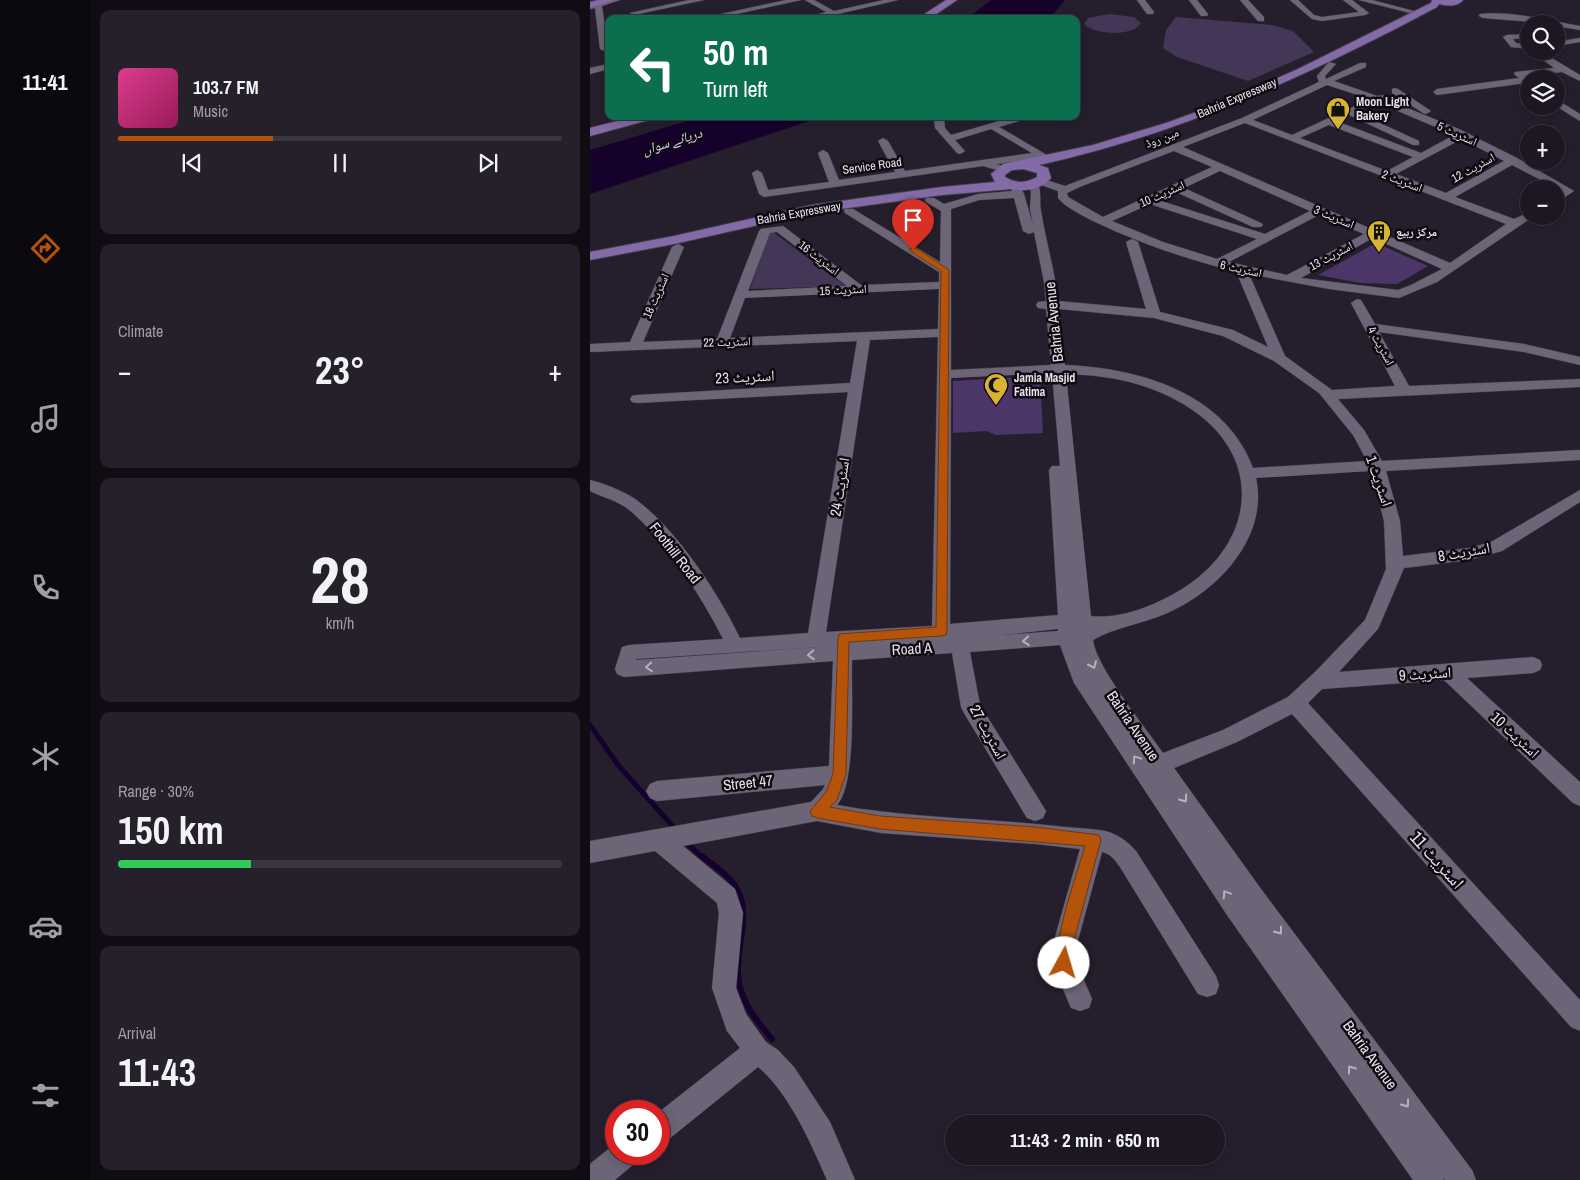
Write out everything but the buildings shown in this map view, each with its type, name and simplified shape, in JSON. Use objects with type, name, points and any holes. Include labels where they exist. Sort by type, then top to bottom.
[{"type":"main road","points":[[593,4],[609,0]]},
{"type":"main road","points":[[928,15],[952,0]]},
{"type":"main road","points":[[1436,0],[1458,1]]},
{"type":"main road","name":"Bahria Expressway","points":[[590,246],[668,232],[783,204],[958,180],[1135,136],[1216,108],[1337,54],[1434,6],[1436,0]]},
{"type":"main road","name":"Bahria Expressway","points":[[590,256],[674,240],[812,209],[942,191],[1035,181],[1226,112],[1332,64],[1458,1]]},
{"type":"main road","points":[[590,132],[636,120]]},
{"type":"main road","points":[[1002,170],[998,174],[999,179],[1035,181],[1043,171],[1024,165]]},
{"type":"street","points":[[604,50],[593,4],[616,0]]},
{"type":"street","points":[[634,13],[700,0]]},
{"type":"street","points":[[722,15],[797,0]]},
{"type":"street","points":[[808,0],[833,13]]},
{"type":"street","points":[[824,15],[894,0]]},
{"type":"street","points":[[1141,0],[1150,12]]},
{"type":"street","points":[[1193,0],[1204,14]]},
{"type":"street","points":[[1244,0],[1262,19]]},
{"type":"street","points":[[1294,0],[1312,17],[1322,19],[1365,14],[1384,5]]},
{"type":"street","points":[[1347,0],[1365,14]]},
{"type":"street","points":[[1363,0],[1410,11]]},
{"type":"street","points":[[1484,16],[1520,18]]},
{"type":"street","points":[[1565,26],[1580,28]]},
{"type":"street","points":[[1520,36],[1507,37],[1512,44],[1520,45]]},
{"type":"street","points":[[1565,42],[1580,40]]},
{"type":"street","points":[[1546,60],[1580,78]]},
{"type":"street","points":[[1556,64],[1573,62]]},
{"type":"street","points":[[1326,82],[1320,78],[1332,64]]},
{"type":"street","name":"مین روڈ","points":[[1066,190],[1245,120],[1363,65]]},
{"type":"street","points":[[590,71],[605,67]]},
{"type":"street","points":[[1555,70],[1564,69]]},
{"type":"street","name":"اسٹریٹ 5","points":[[1326,82],[1377,99],[1462,135],[1549,180]]},
{"type":"street","points":[[1437,92],[1520,82]]},
{"type":"street","points":[[1292,138],[1408,86]]},
{"type":"street","points":[[1387,175],[1462,135],[1395,91]]},
{"type":"street","points":[[1565,108],[1580,118]]},
{"type":"street","points":[[1351,112],[1432,151]]},
{"type":"street","points":[[939,120],[940,128],[960,151]]},
{"type":"street","points":[[948,139],[1013,120]]},
{"type":"street","name":"اسٹریٹ 2","points":[[1245,120],[1513,224]]},
{"type":"street","points":[[1330,122],[1422,157]]},
{"type":"street","name":"Service Road","points":[[757,173],[764,194],[1042,155],[993,127]]},
{"type":"street","points":[[883,141],[902,175]]},
{"type":"street","name":"اسٹریٹ 3","points":[[1174,147],[1450,268]]},
{"type":"street","points":[[823,153],[835,184]]},
{"type":"street","name":"اسٹریٹ 12","points":[[1444,198],[1513,160]]},
{"type":"street","name":"Service Road","points":[[983,163],[1002,170]]},
{"type":"street","name":"اسٹریٹ 10","points":[[1103,221],[1221,168]]},
{"type":"street","points":[[941,631],[946,210],[936,204],[978,197],[1035,181],[1066,190]]},
{"type":"street","name":"Bahria Avenue","points":[[1035,181],[1035,209],[1050,282],[1047,305],[1076,629],[1070,648],[1081,677],[1235,907],[1430,1180]]},
{"type":"street","points":[[1176,188],[1270,235]]},
{"type":"street","name":"اسٹریٹ 6","points":[[1066,190],[1062,192],[1062,198],[1078,209],[1156,244],[1217,264],[1289,279],[1399,294],[1409,291],[1450,268]]},
{"type":"street","points":[[1149,200],[1270,235]]},
{"type":"street","points":[[849,210],[945,270]]},
{"type":"street","points":[[1217,264],[1318,211]]},
{"type":"street","points":[[1450,268],[1520,220]]},
{"type":"street","name":"اسٹریٹ 16","points":[[741,295],[765,231],[779,228],[858,289]]},
{"type":"street","name":"اسٹریٹ 13","points":[[1289,279],[1373,234]]},
{"type":"street","points":[[1132,242],[1154,314]]},
{"type":"street","name":"اسٹریٹ 18","points":[[634,346],[678,247]]},
{"type":"street","points":[[1244,276],[1278,358]]},
{"type":"street","name":"اسٹریٹ 15","points":[[741,295],[945,285]]},
{"type":"street","points":[[722,343],[741,295]]},
{"type":"street","name":"اسٹریٹ 4","points":[[1357,303],[1404,390]]},
{"type":"street","name":"اسٹریٹ 1","points":[[1047,305],[1154,314],[1228,333],[1278,358],[1324,390],[1359,433],[1377,466],[1392,521],[1394,569],[1372,624],[1317,682],[1295,702],[1230,736],[1159,764]]},
{"type":"street","points":[[1370,327],[1524,348],[1580,361]]},
{"type":"street","name":"اسٹریٹ 22","points":[[590,348],[944,333]]},
{"type":"street","name":"اسٹریٹ 24","points":[[816,639],[864,336]]},
{"type":"street","name":"Road A","points":[[944,374],[1088,369],[1148,382],[1176,394],[1201,409],[1222,428],[1238,449],[1248,473],[1251,497],[1248,521],[1238,545],[1220,568],[1196,588],[1166,606],[1137,617],[1106,624],[1076,629],[960,647],[843,645],[816,639],[735,645],[626,661],[843,645],[941,631],[1076,629]]},
{"type":"street","points":[[1328,396],[1404,390],[1580,383]]},
{"type":"street","name":"اسٹریٹ 23","points":[[637,399],[856,387]]},
{"type":"street","points":[[1248,473],[1580,455]]},
{"type":"street","name":"Foothill Road","points":[[590,485],[632,504],[661,530],[718,611],[735,645]]},
{"type":"street","name":"اسٹریٹ 8","points":[[1394,563],[1469,554],[1496,547],[1580,495]]},
{"type":"street","name":"Bahria Avenue","points":[[1076,629],[1096,671],[1159,764],[1254,897],[1462,1180]]},
{"type":"street","points":[[817,811],[832,795],[839,774],[843,645]]},
{"type":"street","name":"اسٹریٹ 27","points":[[960,647],[972,707],[1034,811]]},
{"type":"street","name":"اسٹریٹ 9","points":[[1317,682],[1450,673],[1532,665]]},
{"type":"street","name":"اسٹریٹ 10","points":[[1450,673],[1580,796]]},
{"type":"street","name":"اسٹریٹ 11","points":[[1295,702],[1580,1018]]},
{"type":"street","name":"Street 47","points":[[657,792],[839,774]]},
{"type":"street","points":[[590,852],[817,811],[880,823],[1036,834],[1106,842],[1120,849],[1128,859],[1207,985]]},
{"type":"street","points":[[663,838],[727,897],[731,913],[724,988],[736,1022],[757,1051],[769,1059],[785,1076],[820,1132],[841,1180]]},
{"type":"street","points":[[1080,999],[1064,963],[1065,944],[1094,840]]},
{"type":"street","points":[[670,1120],[757,1051]]},
{"type":"street","points":[[592,1180],[610,1165]]},
{"type":"shaded area","points":[[1109,14],[1134,17],[1141,23],[1131,31],[1114,33],[1089,28],[1084,24],[1088,18]]},
{"type":"shaded area","points":[[1176,17],[1272,25],[1293,31],[1314,52],[1248,81],[1177,57],[1163,48],[1166,30]]},
{"type":"shaded area","points":[[770,230],[846,286],[750,289]]},
{"type":"water","points":[[991,0],[1065,0],[1052,15],[972,15]]},
{"type":"water","name":"دریائے سواں","points":[[691,120],[812,120],[590,194],[590,150]]},
{"type":"waterway","points":[[590,725],[618,765],[676,830]]},
{"type":"waterway","points":[[686,842],[703,858]]},
{"type":"waterway","points":[[702,856],[729,878],[741,897],[743,919],[738,964],[739,984],[745,1002],[772,1039]]},
{"type":"place","name":"Moon Light Bakery","points":[[1338,130]]},
{"type":"place","name":"مرکز ربیع","points":[[1379,253]]},
{"type":"place","name":"Jamia Masjid Fatima","points":[[996,406]]},
{"type":"route","points":[[913,250],[945,270],[941,631],[844,638],[839,774],[832,795],[817,811],[880,823],[1094,840],[1065,944],[1064,963]]}]
